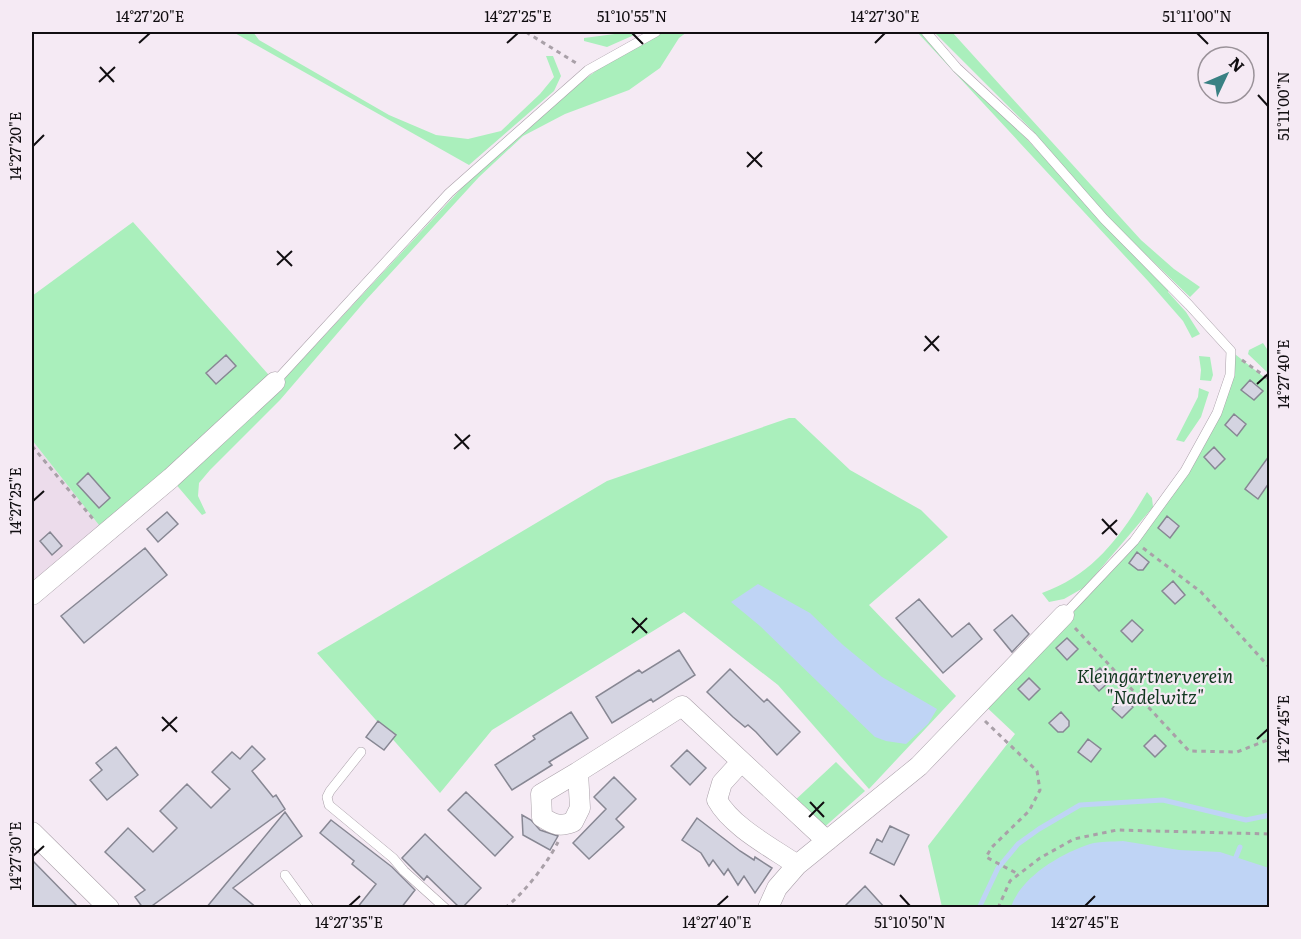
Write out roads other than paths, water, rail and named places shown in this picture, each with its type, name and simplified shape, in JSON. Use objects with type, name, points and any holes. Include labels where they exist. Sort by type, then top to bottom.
[{"type":"street","points":[[32,595],[180,470],[275,381]]},
{"type":"street","points":[[768,908],[777,888],[797,866],[918,766],[1064,615]]},
{"type":"street","points":[[578,772],[580,808],[573,822],[562,826],[551,823],[542,817],[542,794],[682,706],[826,842]]},
{"type":"street","points":[[741,762],[722,783],[717,800],[723,812],[797,866]]},
{"type":"street","points":[[32,832],[109,908]]},
{"type":"lane","points":[[275,381],[449,193],[588,70],[656,32]]},
{"type":"lane","points":[[926,32],[957,68],[1032,137],[1104,219],[1231,351],[1230,375],[1217,413],[1185,471],[1134,541],[1064,615]]},
{"type":"lane","points":[[361,752],[330,791],[327,797],[329,805],[393,858],[445,908]]},
{"type":"lane","points":[[285,874],[309,908]]},
{"type":"water","points":[[758,584],[810,613],[843,645],[882,677],[937,709],[928,724],[906,744],[875,737],[760,626],[731,602]]},
{"type":"water","points":[[1123,841],[1179,850],[1220,852],[1269,868],[1269,907],[1011,907],[1023,886],[1054,860],[1090,844]]},
{"type":"waterway","points":[[979,908],[998,868],[1018,844],[1080,805],[1163,800],[1246,820],[1270,815]]},
{"type":"waterway","points":[[1236,857],[1240,847]]},
{"type":"park label","name":"Kleingärtnerverein \"Nadelwitz\"","points":[[1155,685]]}]
